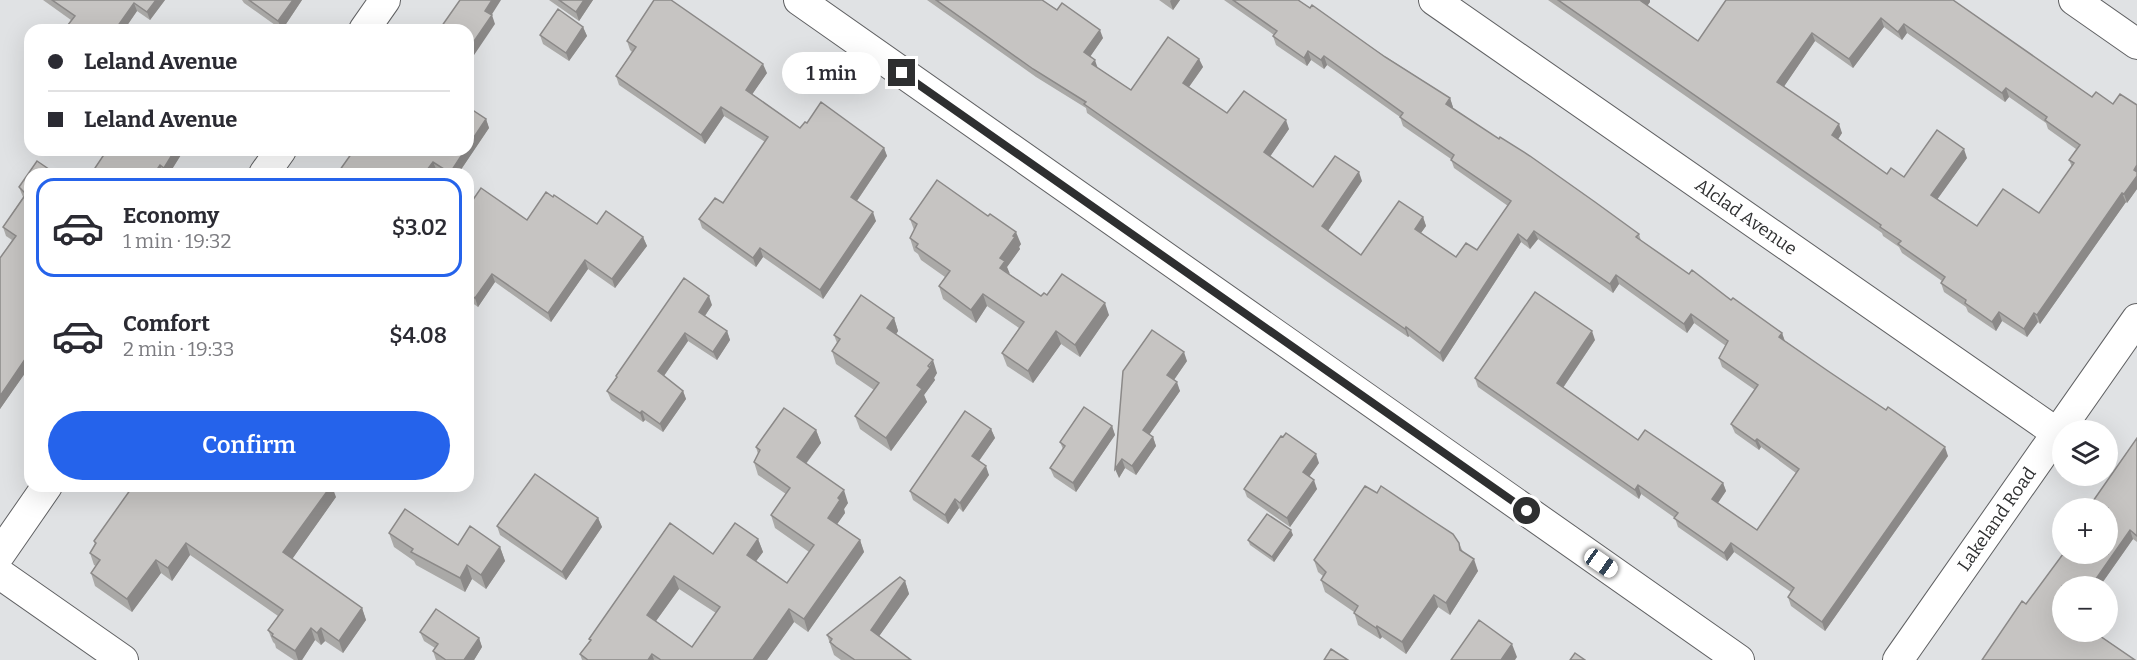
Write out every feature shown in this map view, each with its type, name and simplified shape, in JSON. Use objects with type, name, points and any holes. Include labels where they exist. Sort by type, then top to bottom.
[{"type":"street","points":[[368,24],[385,0]]},
{"type":"street","points":[[799,0],[1739,660]]},
{"type":"street","name":"Alclad Avenue","points":[[1434,0],[2052,430]]},
{"type":"street","points":[[2074,0],[2137,44]]},
{"type":"street","name":"Lakeland Road","points":[[2066,420],[2137,319]]},
{"type":"street","name":"Lakeland Road","points":[[1898,660],[2052,440]]},
{"type":"street","points":[[0,554],[43,492]]},
{"type":"street","points":[[0,574],[123,660]]},
{"type":"building","points":[[52,0],[156,0],[147,12],[134,3],[119,24],[69,24],[75,16]]},
{"type":"building","points":[[249,0],[293,0],[278,21]]},
{"type":"building","points":[[460,0],[492,0],[485,11],[492,15],[474,41],[474,24],[443,24]]},
{"type":"building","points":[[559,0],[584,0],[576,12]]},
{"type":"building","points":[[654,0],[671,0],[763,64],[746,90],[800,128],[805,122],[807,123],[821,102],[884,148],[851,197],[873,212],[820,290],[760,248],[753,258],[699,219],[715,198],[723,203],[768,137],[721,107],[701,135],[616,76],[636,47],[627,41]]},
{"type":"building","points":[[936,0],[1042,0],[1057,10],[1062,3],[1100,30],[1084,52],[1095,60],[1092,64],[1131,90],[1168,37],[1199,59],[1183,83],[1227,113],[1244,91],[1286,120],[1264,152],[1313,187],[1335,156],[1359,172],[1322,226],[1361,255],[1399,201],[1423,217],[1415,229],[1456,257],[1466,243],[1477,250],[1511,201],[1451,160],[1454,155],[1400,117],[1403,113],[1324,56],[1321,60],[1308,51],[1304,58],[1273,36],[1277,31],[1233,0],[1298,0],[1310,8],[1312,5],[1385,57],[1450,98],[1446,104],[1499,139],[1500,137],[1530,156],[1639,234],[1636,237],[1689,274],[1692,270],[1731,300],[1733,298],[1782,333],[1779,337],[1886,410],[1888,407],[1945,447],[1822,622],[1788,597],[1794,588],[1731,543],[1724,553],[1674,518],[1678,513],[1638,485],[1635,490],[1475,378],[1535,292],[1592,331],[1557,383],[1638,440],[1645,430],[1723,483],[1712,499],[1757,530],[1799,469],[1757,439],[1755,441],[1731,424],[1758,385],[1719,358],[1728,341],[1691,314],[1684,324],[1616,275],[1610,284],[1534,231],[1527,241],[1518,234],[1440,353],[1406,327],[1405,329],[1084,104],[1086,102],[1033,69]]},
{"type":"building","points":[[1558,0],[1642,0],[1698,41],[1726,0],[1953,0],[2092,97],[2096,92],[2113,104],[2120,94],[2137,105],[2137,165],[2134,170],[2137,176],[2124,194],[2122,193],[2037,315],[2034,313],[2024,329],[1999,312],[1992,322],[1965,303],[1966,300],[1941,283],[1945,277],[1898,244],[1901,241],[1880,227],[1881,225]],"holes":[[[1881,18],[1898,32],[1904,24],[2002,93],[2006,88],[2047,117],[2045,120],[2080,145],[2069,160],[2074,163],[2039,213],[2003,189],[1977,226],[1931,195],[1964,149],[1937,130],[1904,177],[1891,168],[1887,174],[1832,135],[1839,124],[1777,82],[1812,33],[1849,59]]]},
{"type":"building","points":[[558,9],[583,27],[566,53],[540,35]]},
{"type":"building","points":[[474,111],[486,119],[474,137]]},
{"type":"building","points":[[103,156],[171,156],[164,168],[160,165],[158,168],[95,168]]},
{"type":"building","points":[[350,156],[461,156],[453,168],[442,168],[433,162],[428,168],[341,168]]},
{"type":"building","points":[[37,161],[47,168],[32,168]]},
{"type":"building","points":[[24,180],[24,192],[19,187]]},
{"type":"building","points":[[937,180],[988,216],[990,214],[1016,232],[1000,258],[1005,261],[1000,268],[1041,296],[1044,293],[1047,295],[1062,274],[1105,303],[1075,345],[1056,331],[1028,371],[1002,353],[1024,322],[983,294],[971,310],[939,286],[950,271],[916,247],[918,244],[910,238],[917,224],[910,219]]},
{"type":"building","points":[[481,188],[527,220],[546,192],[597,224],[606,211],[643,237],[612,279],[585,260],[548,313],[492,274],[475,298],[474,198]]},
{"type":"building","points":[[24,197],[24,361],[0,396],[0,258],[16,236],[3,227]]},
{"type":"building","points":[[684,278],[709,296],[699,312],[727,331],[713,352],[685,333],[658,371],[683,391],[660,424],[607,391]]},
{"type":"building","points":[[861,295],[894,318],[887,328],[933,360],[917,385],[922,389],[886,438],[855,416],[879,383],[832,351],[840,339],[834,335]]},
{"type":"building","points":[[1152,330],[1184,352],[1167,375],[1177,382],[1143,430],[1153,437],[1132,466],[1122,459],[1115,469],[1123,371]]},
{"type":"building","points":[[1084,407],[1112,426],[1073,483],[1050,468],[1065,446],[1060,442]]},
{"type":"building","points":[[784,408],[816,430],[797,457],[844,490],[828,518],[860,540],[804,619],[789,609],[753,660],[661,660],[652,654],[648,660],[588,660],[580,654],[670,523],[713,554],[735,523],[758,539],[747,555],[787,583],[814,545],[771,515],[790,488],[754,462],[760,450],[756,447]],"holes":[[[674,576],[720,607],[692,647],[647,615]]]},
{"type":"building","points":[[965,411],[991,429],[972,456],[986,466],[960,503],[955,499],[945,515],[910,491]]},
{"type":"building","points":[[1286,433],[1316,454],[1303,472],[1314,480],[1287,518],[1244,489],[1281,436],[1283,437]]},
{"type":"building","points":[[2137,438],[2137,536],[2130,530],[2118,547],[2118,498],[2095,498],[2104,486],[2118,486],[2118,465]]},
{"type":"building","points":[[535,474],[598,518],[562,572],[497,526]]},
{"type":"building","points":[[1365,486],[1377,493],[1381,486],[1453,534],[1459,543],[1460,550],[1474,559],[1446,603],[1434,595],[1402,642],[1354,613],[1358,606],[1321,580],[1326,572],[1314,560]]},
{"type":"building","points":[[129,492],[327,492],[283,552],[362,608],[339,641],[321,628],[317,633],[311,628],[295,651],[272,636],[273,634],[268,630],[283,610],[186,543],[168,568],[156,560],[127,599],[91,573],[100,560],[90,553],[96,543],[94,541]]},
{"type":"building","points":[[405,509],[458,545],[470,526],[500,547],[481,575],[467,565],[460,578],[411,552],[413,549],[389,533]]},
{"type":"building","points":[[1267,514],[1291,530],[1272,557],[1248,540]]},
{"type":"building","points":[[2056,564],[2106,564],[2098,576],[2052,576],[2052,642],[2109,642],[2135,660],[1982,660],[2022,601],[2026,604]]},
{"type":"building","points":[[900,577],[905,581],[871,630],[911,660],[855,660],[830,642],[832,639],[827,635]]},
{"type":"building","points":[[436,609],[479,638],[464,660],[446,660],[433,651],[438,644],[420,632]]},
{"type":"building","points":[[1479,620],[1512,644],[1501,660],[1451,660]]},
{"type":"building","points":[[1331,649],[1348,660],[1324,660]]},
{"type":"building","points":[[1575,653],[1585,660],[1570,660]]},
{"type":"route","points":[[902,73],[1527,511]]}]
